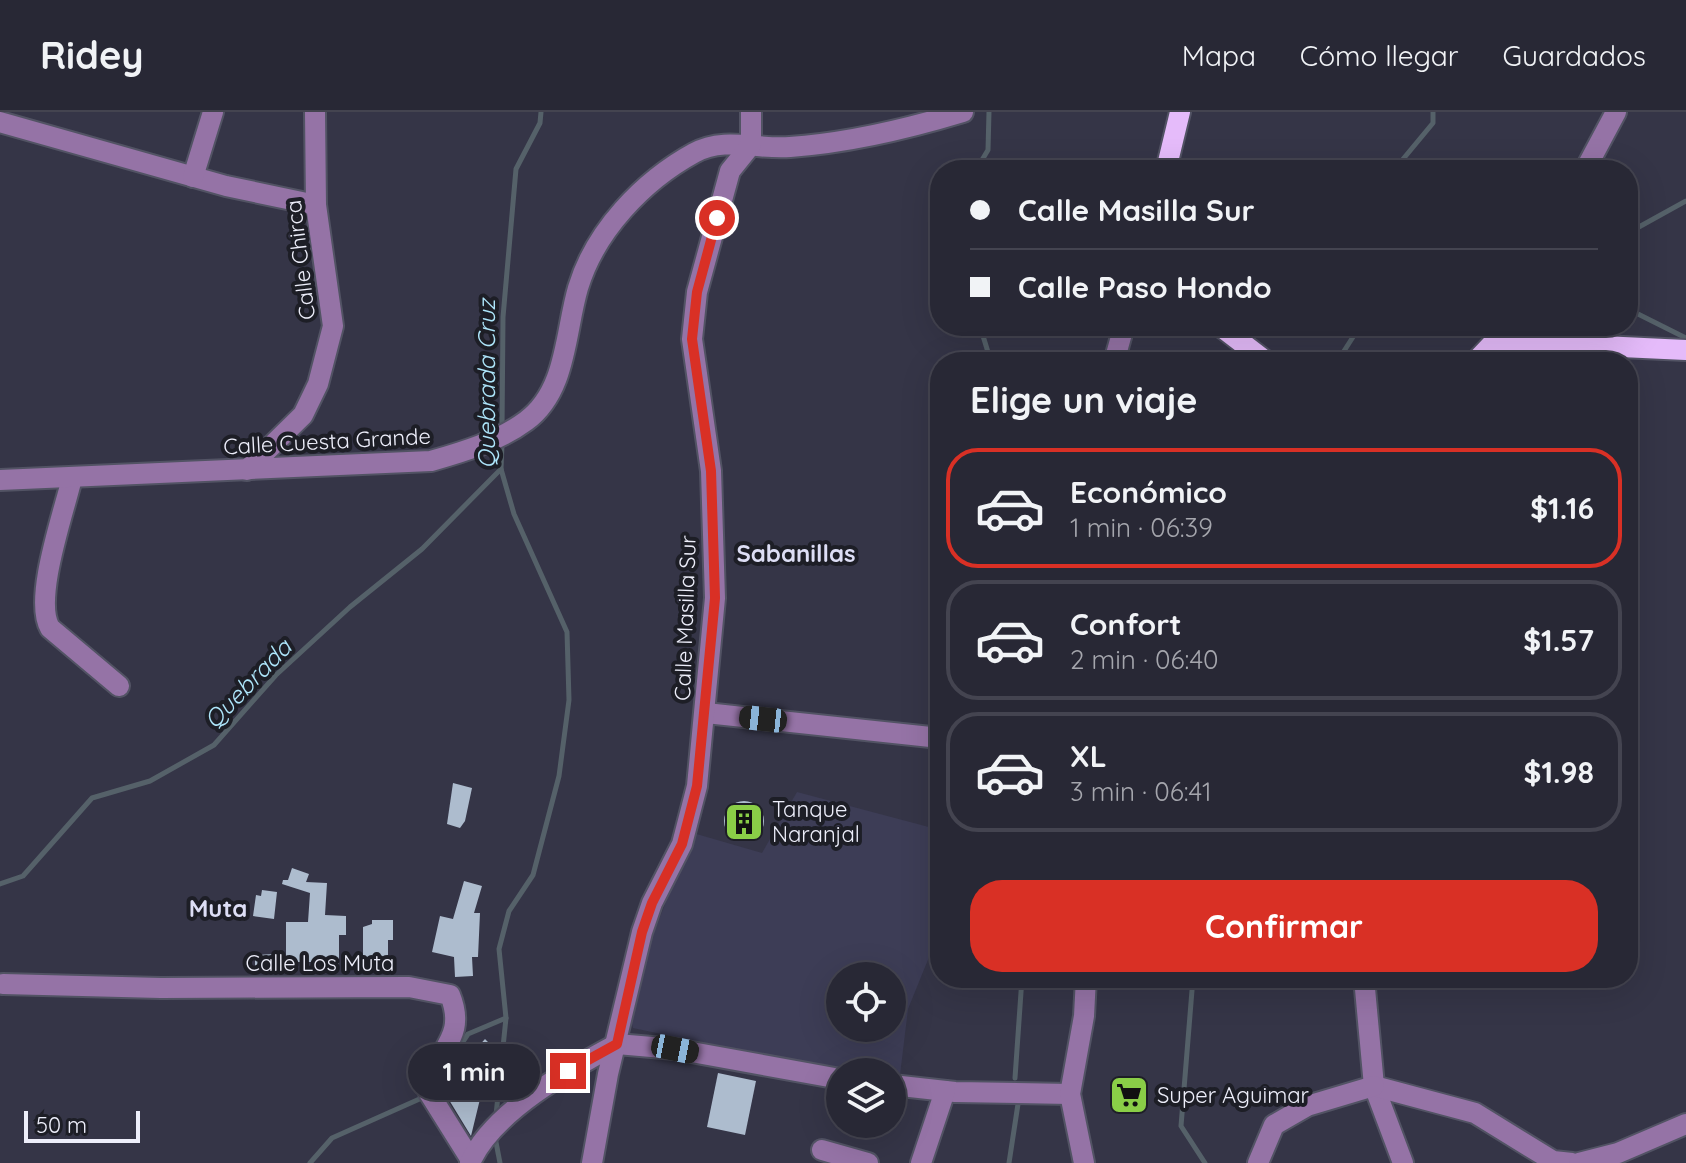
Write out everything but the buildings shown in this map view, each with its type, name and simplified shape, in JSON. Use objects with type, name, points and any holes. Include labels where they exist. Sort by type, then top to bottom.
[{"type":"main road","points":[[1168,160],[1180,112]]},
{"type":"main road","points":[[1233,336],[1254,352]]},
{"type":"main road","points":[[1484,352],[1497,336]]},
{"type":"main road","points":[[1523,336],[1686,350]]},
{"type":"street","points":[[193,177],[213,112]]},
{"type":"street","name":"Calle Chirca","points":[[247,470],[303,415],[318,384],[333,326],[316,205],[315,112]]},
{"type":"street","points":[[751,112],[751,145]]},
{"type":"street","name":"Calle Cuesta Grande","points":[[0,480],[431,461],[469,450],[527,420],[549,394],[563,363],[579,286],[602,235],[621,211],[694,153],[718,144],[788,148],[869,135],[963,112]]},
{"type":"street","points":[[1590,160],[1616,112]]},
{"type":"street","points":[[0,122],[193,177],[316,205]]},
{"type":"street","name":"Calle Masilla Sur","points":[[592,1163],[600,1112],[642,932],[652,903],[682,844],[697,786],[715,598],[711,471],[692,339],[697,292],[730,171],[751,145]]},
{"type":"street","points":[[72,478],[47,583],[45,619],[50,628],[119,686]]},
{"type":"street","points":[[706,713],[930,737]]},
{"type":"street","name":"Calle Los Muta","points":[[3,984],[432,990],[450,995],[458,1015],[452,1039],[429,1082],[431,1096],[475,1156]]},
{"type":"street","points":[[1084,1163],[1070,1094],[1084,1016],[1085,988]]},
{"type":"street","points":[[1365,988],[1374,1086],[1403,1163]]},
{"type":"street","points":[[475,1156],[501,1124],[546,1084],[617,1044],[675,1049],[826,1076]]},
{"type":"street","points":[[1258,1163],[1274,1125],[1307,1106],[1374,1086],[1475,1113],[1553,1161],[1572,1163]]},
{"type":"street","points":[[906,1087],[945,1091],[1070,1094]]},
{"type":"street","points":[[921,1163],[945,1091]]},
{"type":"street","points":[[1579,1163],[1618,1153],[1686,1124]]},
{"type":"street","points":[[822,1150],[868,1163]]},
{"type":"shaded area","points":[[797,792],[930,827],[930,955],[908,1009],[906,1026],[906,962],[826,962],[826,1042],[904,1042],[902,1058],[826,1058],[826,1066],[633,1028],[631,1021],[649,945],[693,833],[762,853]]},
{"type":"waterway","name":"Quebrada Cruz","points":[[502,430],[503,317],[516,169],[540,123],[541,112]]},
{"type":"waterway","points":[[982,160],[988,150],[989,112]]},
{"type":"waterway","points":[[1402,160],[1433,123],[1433,112]]},
{"type":"waterway","points":[[1638,227],[1686,201]]},
{"type":"waterway","points":[[1638,314],[1686,338]]},
{"type":"waterway","points":[[983,336],[988,352]]},
{"type":"waterway","points":[[1343,352],[1354,336]]},
{"type":"waterway","name":"Quebrada Cruz","points":[[496,1115],[506,1018],[499,949],[509,911],[533,875],[559,776],[569,700],[567,632],[514,514],[501,469],[502,444]]},
{"type":"waterway","name":"Quebrada","points":[[0,884],[23,876],[92,798],[150,781],[214,745],[276,675],[350,607],[422,549],[501,469]]},
{"type":"waterway","points":[[1015,1078],[1021,988]]},
{"type":"waterway","points":[[1192,988],[1181,1126],[1205,1163]]},
{"type":"waterway","points":[[444,1070],[468,1034],[506,1018]]},
{"type":"waterway","points":[[310,1163],[332,1138],[424,1097]]},
{"type":"waterway","points":[[1009,1163],[1018,1104]]},
{"type":"waterway","name":"Quebrada Cruz","points":[[495,1137],[500,1163]]},
{"type":"place","name":"Tanque Naranjal","points":[[744,822]]},
{"type":"place","name":"Super Aguimar","points":[[1129,1095]]},
{"type":"district","name":"Sabanillas","points":[[796,554]]},
{"type":"district","name":"Muta","points":[[218,909]]},
{"type":"route","points":[[568,1071],[617,1044],[642,932],[652,903],[682,844],[697,786],[715,598],[711,471],[692,339],[697,292],[717,218]]}]
